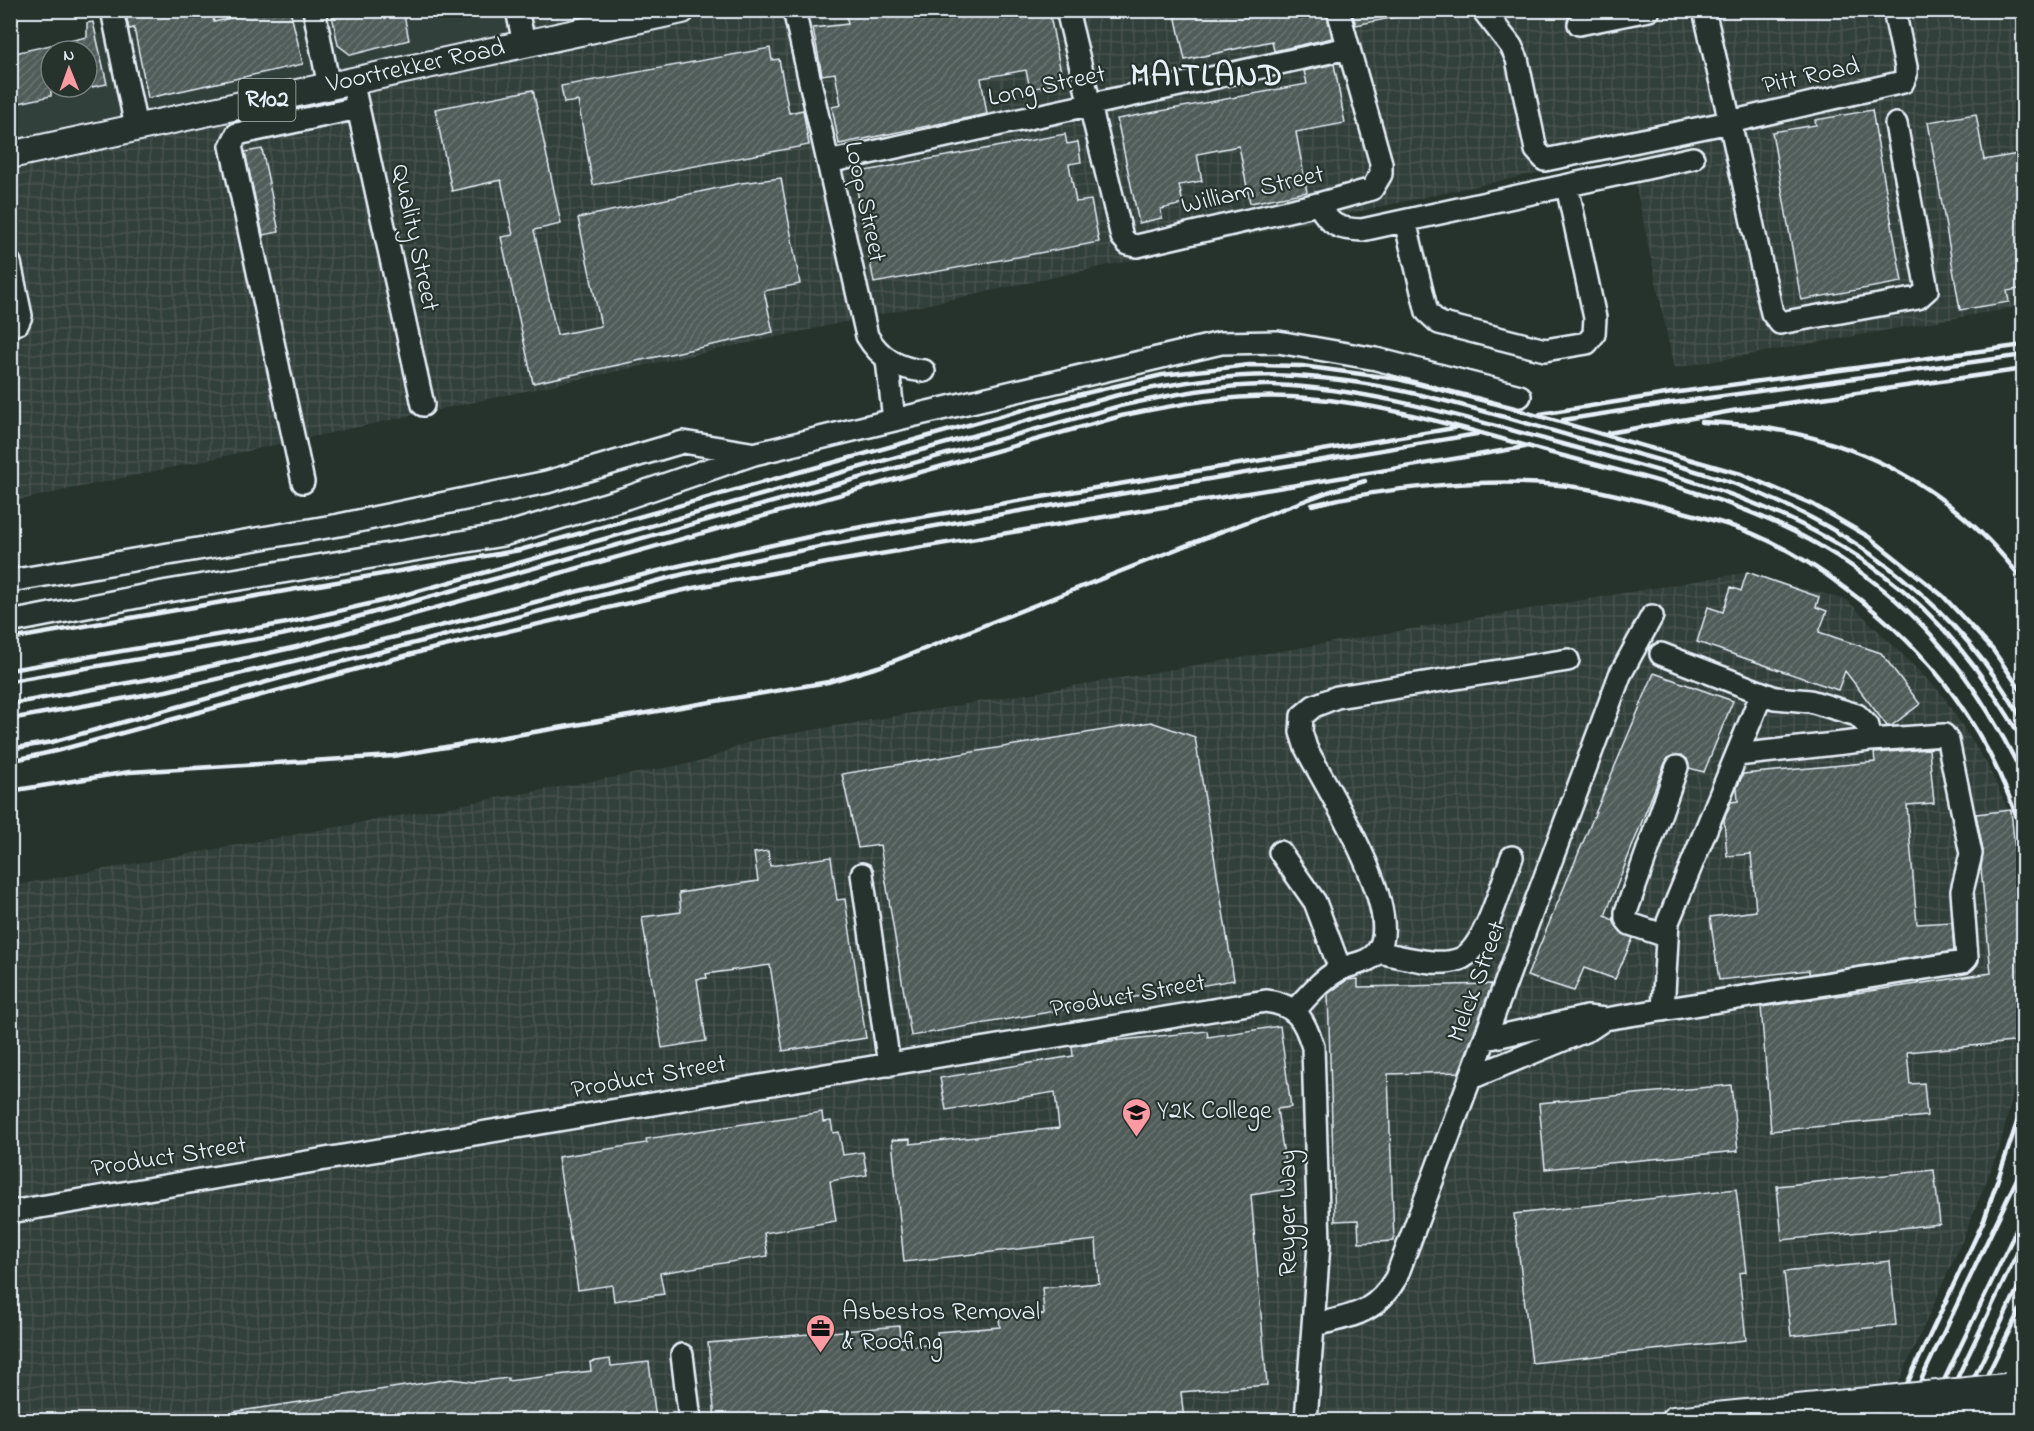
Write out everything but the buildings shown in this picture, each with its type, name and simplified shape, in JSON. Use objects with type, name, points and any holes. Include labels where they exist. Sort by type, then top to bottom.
[{"type":"main road","name":"Voortrekker Road","points":[[10,155],[524,44],[639,15],[682,10]]},
{"type":"main road","points":[[1674,1420],[1848,1403],[2014,1397]]},
{"type":"main road","points":[[1891,1420],[2014,1397]]},
{"type":"street","points":[[112,10],[136,127]]},
{"type":"street","name":"Quality Street","points":[[314,10],[340,84],[358,108],[423,405]]},
{"type":"street","points":[[517,10],[524,44]]},
{"type":"street","name":"Loop Street","points":[[794,10],[862,319],[874,347],[887,360]]},
{"type":"street","points":[[1067,10],[1089,106]]},
{"type":"street","points":[[1338,10],[1348,48]]},
{"type":"street","name":"Pitt Road","points":[[1483,10],[1511,46],[1517,59],[1536,150],[1545,160],[1730,122],[1903,82],[1906,67],[1894,10]]},
{"type":"street","points":[[1579,24],[1649,10]]},
{"type":"street","points":[[1704,10],[1772,313],[1780,323],[1787,324],[1917,298],[1928,290],[1896,124]]},
{"type":"street","name":"Long Street","points":[[828,162],[1348,48]]},
{"type":"street","name":"William Street","points":[[1089,106],[1122,237],[1128,244],[1137,246],[1318,204],[1372,189],[1381,174],[1381,163],[1348,48]]},
{"type":"street","points":[[303,482],[231,146],[237,134],[358,108]]},
{"type":"street","points":[[1318,204],[1329,222],[1343,230],[1362,230],[1694,158]]},
{"type":"street","points":[[1405,221],[1427,312],[1439,323],[1545,350],[1587,343],[1594,334],[1595,318],[1568,186]]},
{"type":"street","points":[[10,325],[18,323],[21,316],[12,274]]},
{"type":"street","points":[[10,622],[168,591],[503,535],[626,498],[754,454],[1221,343],[1278,342],[1376,358],[1520,396]]},
{"type":"street","points":[[887,360],[901,367],[924,371]]},
{"type":"street","points":[[887,360],[894,420]]},
{"type":"street","points":[[10,581],[339,525],[547,482],[683,442],[754,454]]},
{"type":"street","name":"Melck Street","points":[[1315,1325],[1356,1314],[1384,1297],[1396,1278],[1620,675],[1652,616]]},
{"type":"street","points":[[1661,654],[1784,700],[1819,703],[1857,715],[1868,726],[1870,740]]},
{"type":"street","points":[[1294,1011],[1325,979],[1340,969],[1366,962],[1377,952],[1384,938],[1384,917],[1373,875],[1306,748],[1301,732],[1302,716],[1314,706],[1337,697],[1568,660]]},
{"type":"street","points":[[1663,1010],[1668,922],[1762,693]]},
{"type":"street","points":[[1486,1039],[1587,1017],[1605,1019],[1663,1010],[1963,962],[1967,958],[1962,891],[1971,854],[1948,741],[1944,735],[1936,733],[1737,755]]},
{"type":"street","points":[[1666,936],[1630,924],[1626,912],[1677,767]]},
{"type":"street","points":[[1280,852],[1315,902],[1340,969]]},
{"type":"street","points":[[1377,952],[1437,961],[1462,958],[1478,945],[1512,857]]},
{"type":"street","points":[[862,874],[889,1065]]},
{"type":"street","name":"Product Street","points":[[10,1212],[1266,1001],[1281,1003],[1294,1011]]},
{"type":"street","name":"Reyger Way","points":[[1294,1011],[1306,1023],[1313,1047],[1319,1244],[1315,1325],[1306,1420]]},
{"type":"street","points":[[1471,1078],[1590,1029],[1605,1019]]},
{"type":"street","points":[[682,1355],[690,1420]]},
{"type":"shaded area","points":[[112,10],[517,11],[524,43],[11,155],[10,53],[39,47],[39,99],[99,99],[99,39],[75,39],[117,30]]},
{"type":"shaded area","points":[[517,11],[2023,11],[2023,306],[1674,368],[1629,153],[11,502],[10,155],[524,44]]},
{"type":"shaded area","points":[[1743,573],[1847,600],[1941,693],[1987,764],[2008,810],[2023,883],[2023,1053],[1999,1150],[1963,1239],[1882,1420],[11,1420],[11,886],[703,761],[753,740]]},
{"type":"railway","points":[[1540,414],[1672,393],[2024,345]]},
{"type":"railway","points":[[1563,420],[2024,355]]},
{"type":"railway","points":[[10,639],[520,550],[1065,398],[1162,375],[1249,365],[1302,366],[1398,379],[1497,404],[1741,474],[1812,504],[1869,537],[1943,596],[1993,650],[2024,695]]},
{"type":"railway","points":[[1608,433],[1732,411],[2024,369]]},
{"type":"railway","points":[[10,670],[287,623],[386,600],[1118,395],[1228,377],[1273,375],[1366,384],[1436,399],[1696,471],[1780,502],[1864,549],[1902,577],[1969,643],[1998,682],[2024,723]]},
{"type":"railway","points":[[2017,384],[2024,383]]},
{"type":"railway","points":[[10,681],[281,635],[335,623],[1120,406],[1215,388],[1273,385],[1342,391],[1410,404],[1477,421],[1677,476],[1763,507],[1805,526],[1884,575],[1926,611],[1979,673],[2024,743]]},
{"type":"railway","points":[[10,704],[161,677],[296,647],[1121,416],[1206,401],[1270,396],[1324,399],[1387,409],[1449,424],[1704,495],[1783,526],[1856,569],[1884,590],[1933,636],[1954,662],[1991,717],[2024,778]]},
{"type":"railway","points":[[1701,422],[1749,426],[1795,434],[1840,446],[1882,463],[1921,485],[1958,512],[1993,545],[2024,582]]},
{"type":"railway","points":[[10,719],[166,691],[416,632],[678,566],[826,533],[1454,428]]},
{"type":"railway","points":[[10,749],[52,742],[302,672],[684,574],[1025,510],[1477,434]]},
{"type":"railway","points":[[10,761],[56,751],[423,651],[693,588],[832,562],[1525,447]]},
{"type":"railway","points":[[10,791],[129,772],[393,756],[828,682],[881,666],[1220,532],[1328,492],[1365,481]]},
{"type":"railway","points":[[1312,505],[1371,493],[1435,486],[1499,483],[1559,485],[1598,491],[1661,506],[1733,526],[1768,540],[1803,559],[1846,589],[1907,640],[1932,668],[1956,698],[1976,730],[1994,764],[2024,838]]},
{"type":"railway","points":[[1890,1420],[1984,1220],[2024,1102]]},
{"type":"railway","points":[[1902,1420],[2024,1164]]},
{"type":"railway","points":[[1925,1420],[2024,1214]]},
{"type":"railway","points":[[1937,1420],[2024,1239]]},
{"type":"railway","points":[[1953,1420],[2024,1276]]},
{"type":"railway","points":[[1965,1420],[2024,1301]]},
{"type":"place","name":"Y2K College","points":[[1136,1138]]},
{"type":"place","name":"Asbestos Removal & Roofing","points":[[821,1354]]},
{"type":"district","name":"MAITLAND","points":[[1207,77]]}]
